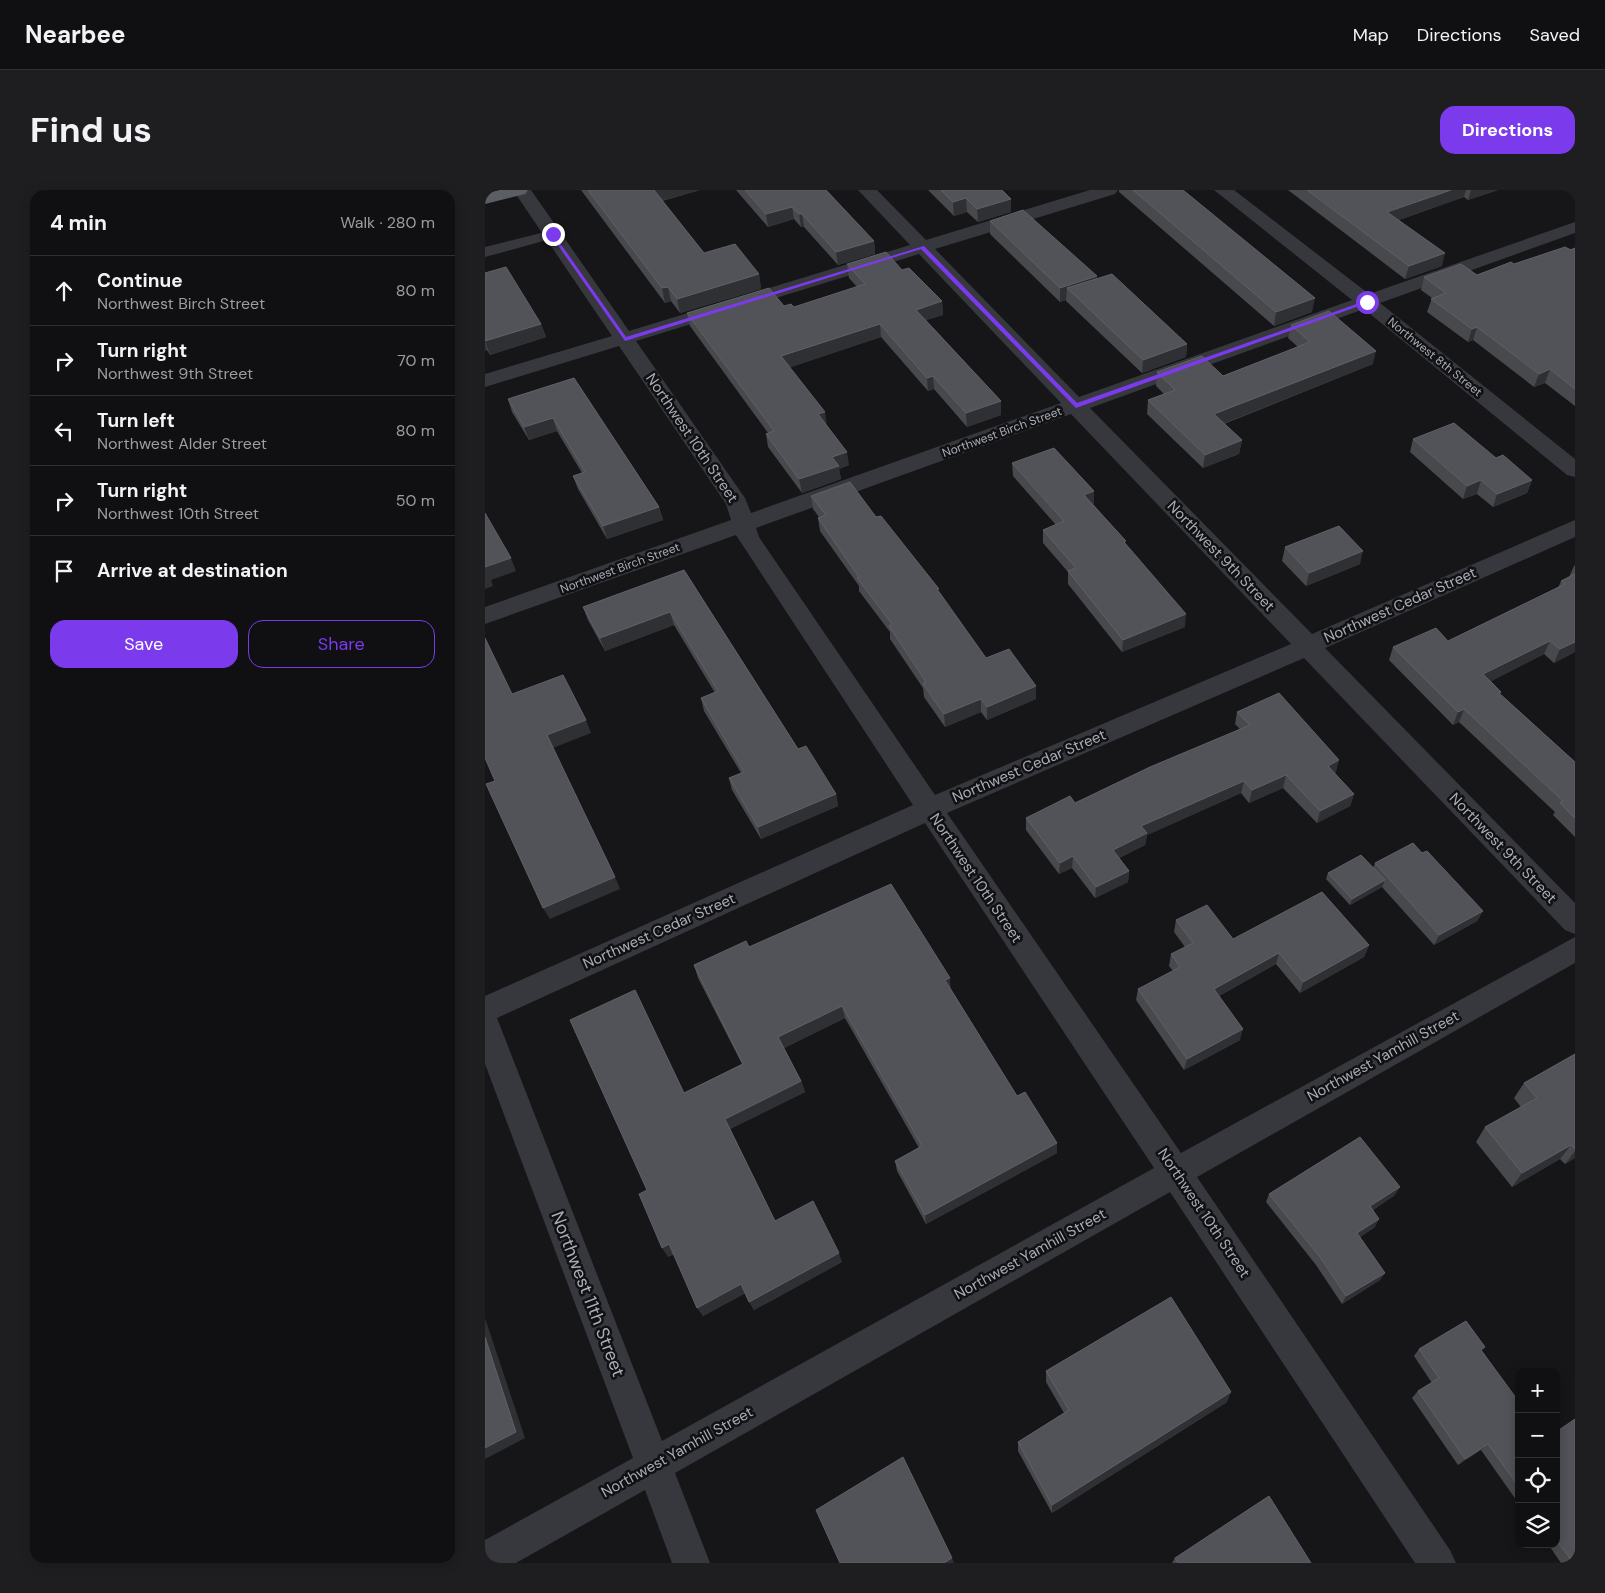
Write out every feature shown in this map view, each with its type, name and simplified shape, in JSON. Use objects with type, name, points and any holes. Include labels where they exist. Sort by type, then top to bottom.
[{"type":"highway","points":[[485,199],[520,190]]},
{"type":"street","name":"Northwest 10th Street","points":[[520,190],[553,234],[737,503],[748,538],[929,809],[1177,1172],[1437,1563]]},
{"type":"street","name":"Northwest 9th Street","points":[[867,190],[1575,922]]},
{"type":"street","points":[[485,382],[1109,190]]},
{"type":"street","name":"Northwest 8th Street","points":[[1223,190],[1367,302],[1575,470]]},
{"type":"street","name":"Northwest Birch Street","points":[[485,616],[1575,227]]},
{"type":"street","name":"Northwest Cedar Street","points":[[485,1010],[929,809],[1308,646],[1575,528]]},
{"type":"street","name":"Northwest Yamhill Street","points":[[485,1560],[1575,949]]},
{"type":"street","name":"Northwest 11th Street","points":[[485,1025],[691,1563]]},
{"type":"lane","points":[[485,252],[553,234]]},
{"type":"building","points":[[588,190],[654,190],[704,253],[735,244],[759,274],[677,299],[668,287],[662,288]]},
{"type":"building","points":[[745,190],[826,190],[874,241],[836,252],[802,214],[799,214],[792,207],[766,214]]},
{"type":"building","points":[[941,190],[1002,190],[1011,199],[977,209],[966,198],[953,202]]},
{"type":"building","points":[[1133,190],[1183,190],[1315,298],[1276,312]]},
{"type":"building","points":[[1307,190],[1451,190],[1387,212],[1445,253],[1409,266]]},
{"type":"building","points":[[1023,210],[1097,276],[1060,288],[990,221]]},
{"type":"building","points":[[1565,247],[1571,250],[1575,248],[1575,389],[1550,369],[1539,374],[1477,327],[1472,329],[1431,299],[1446,293],[1424,277],[1461,264],[1477,275],[1511,262],[1514,264]]},
{"type":"building","points":[[886,252],[902,270],[909,268],[942,301],[916,310],[1001,401],[966,413],[933,376],[927,378],[880,324],[781,356],[825,412],[818,414],[847,452],[832,457],[839,466],[799,479],[766,434],[774,431],[687,313],[769,288],[784,306],[791,304],[794,307],[865,284],[847,264]]},
{"type":"building","points":[[506,267],[541,324],[485,341],[485,273]]},
{"type":"building","points":[[1112,274],[1187,344],[1143,360],[1067,288]]},
{"type":"building","points":[[1329,311],[1376,351],[1214,414],[1242,440],[1205,455],[1148,400],[1175,390],[1157,372],[1202,356],[1223,376],[1310,342],[1291,325]]},
{"type":"building","points":[[574,378],[659,507],[603,526],[573,476],[585,472],[553,418],[524,427],[508,399]]},
{"type":"building","points":[[1454,423],[1496,458],[1503,455],[1532,480],[1497,494],[1481,480],[1467,486],[1413,439]]},
{"type":"building","points":[[1054,448],[1094,491],[1084,495],[1126,541],[1124,542],[1186,614],[1123,640],[1068,571],[1076,568],[1043,530],[1064,521],[1012,463]]},
{"type":"building","points":[[850,482],[876,517],[881,516],[939,589],[937,589],[986,658],[1009,649],[1036,686],[987,707],[981,699],[944,714],[923,684],[926,682],[889,626],[892,624],[857,578],[859,577],[818,518],[826,515],[811,496]]},
{"type":"building","points":[[485,513],[511,558],[485,567]]},
{"type":"building","points":[[1339,526],[1363,551],[1309,573],[1285,547]]},
{"type":"building","points":[[684,570],[798,749],[806,746],[836,794],[758,827],[729,778],[744,772],[701,698],[718,691],[670,612],[600,638],[583,607]]},
{"type":"building","points":[[1575,574],[1575,642],[1560,649],[1550,641],[1483,674],[1501,692],[1499,693],[1575,762],[1575,818],[1560,803],[1563,801],[1464,709],[1458,712],[1393,647],[1436,628],[1448,641],[1565,584],[1561,581]]},
{"type":"building","points":[[485,638],[512,694],[563,675],[586,720],[547,735],[615,877],[543,908],[486,784],[495,781],[485,758]]},
{"type":"building","points":[[1279,693],[1339,760],[1328,766],[1354,794],[1320,811],[1286,775],[1252,790],[1244,781],[1141,826],[1147,833],[1113,850],[1129,871],[1096,887],[1073,856],[1060,863],[1026,818],[1070,796],[1075,803],[1150,767],[1250,725],[1237,712]]},
{"type":"building","points":[[1413,843],[1422,853],[1427,851],[1483,911],[1439,935],[1375,863]]},
{"type":"building","points":[[1361,855],[1385,880],[1352,899],[1328,873]]},
{"type":"building","points":[[891,884],[950,978],[945,980],[1017,1096],[1025,1092],[1057,1143],[925,1215],[895,1161],[922,1146],[842,1006],[778,1037],[801,1081],[725,1119],[775,1221],[813,1201],[839,1253],[749,1302],[741,1284],[697,1308],[669,1244],[662,1248],[639,1194],[647,1190],[570,1020],[635,990],[684,1093],[743,1064],[694,965],[746,941],[749,947]]},
{"type":"building","points":[[1322,892],[1369,945],[1303,982],[1279,953],[1214,989],[1243,1029],[1187,1059],[1138,989],[1180,967],[1171,954],[1193,943],[1176,920],[1207,905],[1233,939]]},
{"type":"building","points":[[1575,1054],[1575,1149],[1571,1145],[1522,1173],[1485,1127],[1537,1098],[1524,1083]]},
{"type":"building","points":[[1360,1137],[1400,1187],[1370,1206],[1379,1219],[1357,1233],[1385,1273],[1346,1296],[1320,1257],[1269,1194]]},
{"type":"building","points":[[1171,1297],[1231,1392],[1052,1505],[1018,1442],[1069,1410],[1046,1371]]},
{"type":"building","points":[[1466,1321],[1485,1347],[1481,1350],[1515,1397],[1515,1481],[1488,1444],[1465,1459],[1418,1391],[1439,1378],[1419,1349]]},
{"type":"building","points":[[485,1337],[516,1432],[485,1448]]},
{"type":"building","points":[[1575,1419],[1575,1559],[1572,1561],[1560,1545],[1560,1429]]},
{"type":"building","points":[[903,1457],[952,1558],[944,1563],[840,1563],[816,1510]]},
{"type":"building","points":[[1269,1496],[1311,1563],[1178,1563],[1175,1558]]},
{"type":"route","points":[[553,234],[625,339],[923,247],[1076,406],[1367,302]]}]
